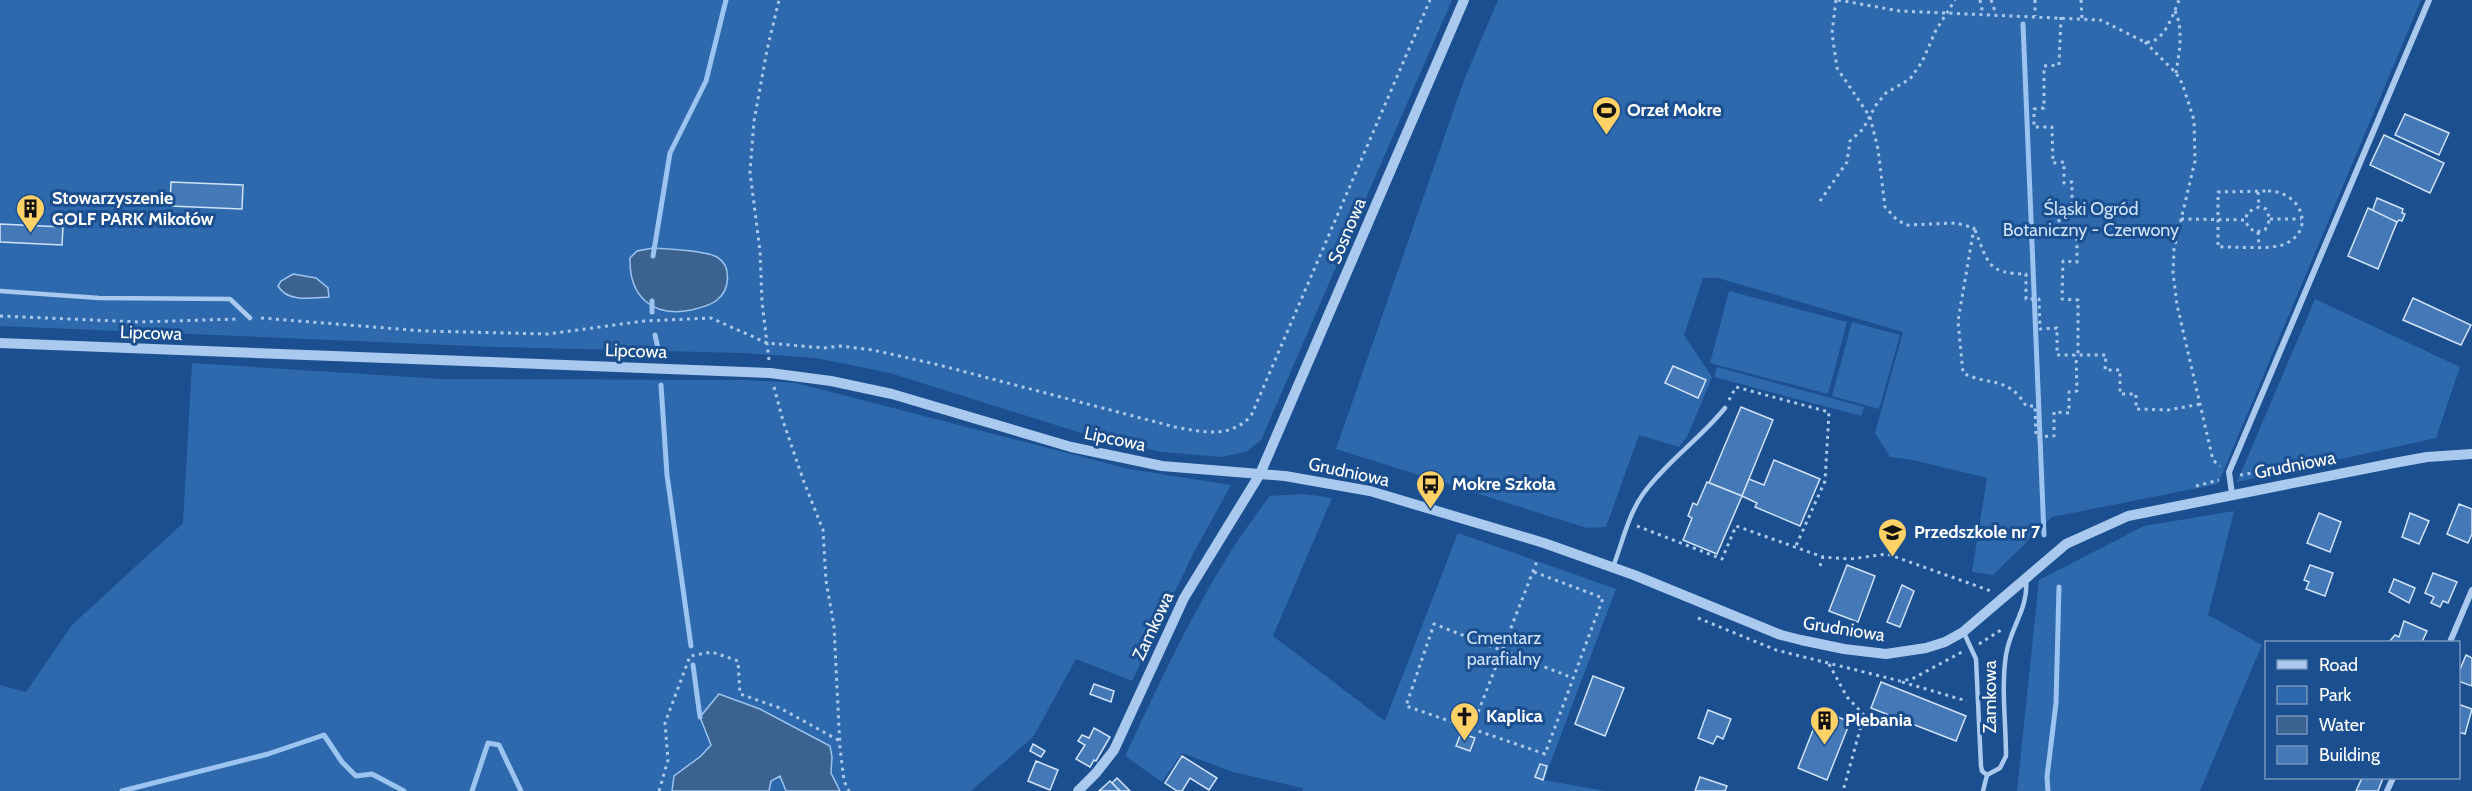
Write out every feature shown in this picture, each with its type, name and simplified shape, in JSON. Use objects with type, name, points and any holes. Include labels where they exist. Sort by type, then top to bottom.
[{"type":"street","name":"Sosnowa","points":[[1260,474],[1464,0]]},
{"type":"street","points":[[2232,494],[2229,472],[2429,0]]},
{"type":"street","name":"Lipcowa","points":[[0,343],[770,373],[831,381],[892,394],[1094,452],[1162,466],[1260,474]]},
{"type":"street","name":"Grudniowa","points":[[1260,474],[1315,480],[1370,491],[1544,543],[1612,567],[1781,635],[1844,649],[1886,654],[1936,645],[1964,632],[2066,544],[2128,516],[2427,457],[2472,454]]},
{"type":"street","name":"Zamkowa","points":[[1078,791],[1114,750],[1184,597],[1260,474]]},
{"type":"street","points":[[2450,641],[2472,590]]},
{"type":"lane","points":[[0,291],[99,298],[230,299],[249,318]]},
{"type":"lane","points":[[1612,567],[1641,497],[1657,476],[1709,427],[1725,408]]},
{"type":"lane","name":"Zamkowa","points":[[1983,791],[1987,775],[2000,768],[2006,756],[2006,654],[2010,636],[2022,615],[2027,589],[2026,577]]},
{"type":"lane","name":"Zamkowa","points":[[1964,632],[1976,659],[1981,766],[1982,771],[1987,775]]},
{"type":"path","points":[[779,0],[754,121],[750,172],[760,251],[762,302],[770,373],[783,421],[823,530],[826,581],[834,626],[840,741],[844,781],[849,791]]},
{"type":"path","points":[[0,316],[140,322],[271,317],[424,331],[548,334],[644,321],[711,318],[767,343],[824,348],[840,346],[873,350],[1186,429],[1207,432],[1228,431],[1241,426],[1251,416],[1430,0]]},
{"type":"path","points":[[1974,228],[1956,223],[1907,225],[1897,220],[1885,207],[1878,150],[1870,117],[1837,68],[1832,33],[1837,0],[1900,11],[2100,20],[2145,42],[2176,73],[2188,99],[2194,120],[2195,161],[2174,249],[2173,273],[2177,305],[2213,460],[2224,469]]},
{"type":"path","points":[[1820,201],[1847,162],[1850,141],[1863,129],[1876,105],[1886,93],[1910,79],[1922,62],[1936,30],[1955,0]]},
{"type":"path","points":[[1980,0],[1983,14]]},
{"type":"path","points":[[1991,0],[1996,14]]},
{"type":"path","points":[[2035,0],[2035,16]]},
{"type":"path","points":[[2081,0],[2082,19]]},
{"type":"path","points":[[2145,42],[2152,41],[2166,31],[2179,0]]},
{"type":"path","points":[[2175,11],[2179,20],[2180,35],[2176,73]]},
{"type":"path","points":[[1974,228],[1958,321],[1964,374],[1972,378],[1993,380],[2020,395],[2026,406],[2035,406],[2036,437],[2054,436],[2054,412],[2070,413],[2069,392],[2077,392],[2078,300],[2062,299],[2063,261],[2078,262],[2077,231],[2059,232],[2059,207],[2072,207],[2072,182],[2064,183],[2064,162],[2053,163],[2052,127],[2034,127],[2034,109],[2044,108],[2044,66],[2059,66],[2061,17]]},
{"type":"path","points":[[2218,192],[2276,192],[2291,197],[2300,210],[2301,219],[2300,227],[2289,242],[2280,246],[2218,247],[2218,192]]},
{"type":"path","points":[[2258,192],[2259,207]]},
{"type":"path","points":[[2259,207],[2266,209],[2270,219],[2268,227],[2258,232],[2249,228],[2245,220],[2248,212],[2259,207]]},
{"type":"path","points":[[2181,219],[2245,220]]},
{"type":"path","points":[[2270,219],[2301,219]]},
{"type":"path","points":[[1974,228],[1985,256],[1994,269],[2007,274],[2026,274],[2026,299],[2039,299],[2040,329],[2057,328],[2057,355],[2106,355],[2105,370],[2120,370],[2120,394],[2136,394],[2136,409],[2168,410],[2201,404]]},
{"type":"path","points":[[2258,232],[2259,246]]},
{"type":"path","points":[[1725,408],[1736,387],[1829,412],[1825,481],[1795,548]]},
{"type":"path","points":[[1629,523],[1722,559],[1736,526],[1823,557],[1850,559],[1887,554],[1992,591]]},
{"type":"path","points":[[1820,566],[1823,557]]},
{"type":"path","points":[[1471,731],[1538,561]]},
{"type":"path","points":[[1534,572],[1603,598],[1545,754],[1471,731],[1406,706],[1434,624],[1572,678]]},
{"type":"path","points":[[659,791],[668,760],[665,723],[690,656],[712,652],[738,662],[740,694],[780,708],[840,741]]},
{"type":"path","points":[[1829,664],[1847,697],[1864,715],[1843,791]]},
{"type":"path","points":[[1900,681],[1960,697],[1978,708]]},
{"type":"green space","points":[[0,0],[1452,0],[1261,440],[1246,452],[1221,457],[1161,452],[1097,438],[890,373],[816,358],[742,353],[496,347],[0,326]]},
{"type":"green space","name":"Śląski Ogród Botaniczny - Czerwony","points":[[1498,0],[2421,0],[2218,484],[2052,517],[1993,575],[1972,572],[1987,478],[1913,460],[1890,457],[1875,433],[1903,332],[1718,278],[1703,278],[1684,335],[1712,377],[1688,435],[1679,447],[1639,435],[1606,527],[1587,528],[1336,449],[1464,80]]},
{"type":"green space","points":[[1729,291],[1847,322],[1828,394],[1710,363]]},
{"type":"green space","points":[[2315,299],[2460,367],[2436,438],[2237,482]]},
{"type":"green space","points":[[1852,322],[1900,335],[1879,409],[1832,396]]},
{"type":"green space","points":[[192,363],[442,379],[742,380],[796,383],[1129,469],[1231,485],[1192,556],[1132,681],[1076,659],[1033,737],[971,791],[0,791],[0,685],[26,692],[72,625],[183,523]]},
{"type":"green space","points":[[1717,367],[1864,407],[1861,416],[1714,377]]},
{"type":"green space","name":"Cmentarz parafialny","points":[[1304,494],[1332,498],[1273,636],[1385,721],[1458,533],[1616,589],[1544,780],[1605,791],[1303,791],[1303,788],[1233,772],[1182,753],[1162,782],[1125,756],[1190,622],[1227,557],[1248,526],[1270,496]]},
{"type":"green space","points":[[2234,511],[2208,615],[2262,645],[2200,791],[2017,791],[2039,580],[2144,526]]},
{"type":"water","points":[[653,248],[695,251],[717,257],[722,261],[727,272],[725,290],[714,302],[691,310],[677,312],[654,307],[639,293],[634,283],[630,258],[637,251]]},
{"type":"water","points":[[293,274],[316,278],[328,288],[329,297],[301,298],[288,295],[278,286],[281,281]]},
{"type":"water","points":[[719,694],[760,709],[830,746],[831,773],[840,791],[786,791],[780,776],[771,781],[769,791],[672,791],[674,776],[701,756],[711,745],[700,717]]},
{"type":"building","points":[[2405,114],[2449,133],[2439,155],[2395,135]]},
{"type":"building","points":[[2384,135],[2444,163],[2430,193],[2370,165]]},
{"type":"building","points":[[171,182],[243,185],[242,209],[170,206]]},
{"type":"building","points":[[2377,198],[2403,209],[2402,213],[2405,214],[2402,221],[2397,222],[2372,212]]},
{"type":"building","points":[[2368,208],[2397,222],[2378,269],[2348,256]]},
{"type":"building","name":"Stowarzyszenie GOLF PARK Mikołów","points":[[0,224],[63,227],[62,245],[0,242]]},
{"type":"building","points":[[2413,298],[2471,325],[2461,345],[2403,320]]},
{"type":"building","points":[[1673,366],[1706,380],[1698,398],[1665,383]]},
{"type":"building","points":[[1741,407],[1773,420],[1742,496],[1709,483]]},
{"type":"building","points":[[1774,460],[1820,479],[1800,526],[1755,507],[1757,503],[1742,496],[1749,479],[1764,485]]},
{"type":"building","points":[[1707,482],[1742,496],[1717,554],[1683,540],[1692,518],[1688,516],[1693,503],[1697,505]]},
{"type":"building","points":[[2459,504],[2472,509],[2472,534],[2468,543],[2447,534]]},
{"type":"building","points":[[2319,513],[2341,522],[2330,552],[2307,543]]},
{"type":"building","points":[[2410,513],[2429,521],[2419,544],[2402,537]]},
{"type":"building","points":[[1847,565],[1875,576],[1858,622],[1829,611]]},
{"type":"building","points":[[2310,565],[2333,573],[2325,596],[2306,589],[2309,582],[2304,580]]},
{"type":"building","points":[[2433,573],[2457,582],[2448,603],[2443,601],[2440,607],[2431,603],[2434,597],[2425,593]]},
{"type":"building","points":[[2394,579],[2415,588],[2409,603],[2389,592]]},
{"type":"building","points":[[1902,585],[1914,591],[1900,627],[1887,622]]},
{"type":"building","points":[[2404,621],[2427,631],[2422,641],[2390,641],[2395,635],[2399,637]]},
{"type":"building","points":[[2466,655],[2472,658],[2472,686],[2460,682],[2460,669]]},
{"type":"building","points":[[1593,676],[1624,688],[1605,736],[1575,724]]},
{"type":"building","points":[[1881,682],[1966,716],[1956,741],[1871,708]]},
{"type":"building","points":[[1094,684],[1114,691],[1111,702],[1090,694]]},
{"type":"building","points":[[2460,705],[2472,709],[2465,734],[2460,733]]},
{"type":"building","points":[[1708,710],[1731,719],[1723,739],[1717,736],[1713,744],[1698,738]]},
{"type":"building","name":"Plebania","points":[[1821,710],[1850,722],[1827,780],[1798,768]]},
{"type":"building","points":[[1094,728],[1110,737],[1090,767],[1076,759],[1085,745],[1078,741],[1082,735],[1089,738]]},
{"type":"building","name":"Kaplica","points":[[1461,733],[1475,738],[1470,751],[1456,746]]},
{"type":"building","points":[[1033,744],[1045,751],[1041,757],[1030,751]]},
{"type":"building","points":[[1182,756],[1217,778],[1209,790],[1190,778],[1182,791],[1177,791],[1165,783]]},
{"type":"building","points":[[1036,761],[1058,770],[1050,790],[1028,781]]},
{"type":"building","points":[[1540,764],[1547,766],[1543,780],[1535,777]]},
{"type":"building","points":[[1700,777],[1727,786],[1725,791],[1695,791]]},
{"type":"building","points":[[1117,778],[1130,791],[1120,791],[1112,783]]},
{"type":"building","points":[[2362,779],[2383,779],[2378,791],[2356,791]]},
{"type":"building","points":[[1110,781],[1120,791],[1099,791]]},
{"type":"waterway","points":[[653,256],[670,153],[706,81],[726,0]]},
{"type":"waterway","points":[[2023,24],[2044,535]]},
{"type":"waterway","points":[[652,301],[652,312]]},
{"type":"waterway","points":[[655,335],[659,353]]},
{"type":"waterway","points":[[661,385],[667,475],[691,646]]},
{"type":"waterway","points":[[2048,791],[2047,777],[2056,703],[2059,587]]},
{"type":"waterway","points":[[693,665],[700,717]]},
{"type":"waterway","points":[[122,791],[268,754],[324,735],[342,762],[356,776],[372,774],[404,791]]},
{"type":"waterway","points":[[472,791],[488,743],[499,745],[521,791]]},
{"type":"place","name":"Orzeł Mokre","points":[[1606,136]]},
{"type":"place","name":"Stowarzyszenie GOLF PARK Mikołów","points":[[31,234]]},
{"type":"place","name":"Mokre Szkoła","points":[[1431,510]]},
{"type":"place","name":"Przedszkole nr 7","points":[[1893,558]]},
{"type":"place","name":"Kaplica","points":[[1465,742]]},
{"type":"place","name":"Plebania","points":[[1824,746]]}]
